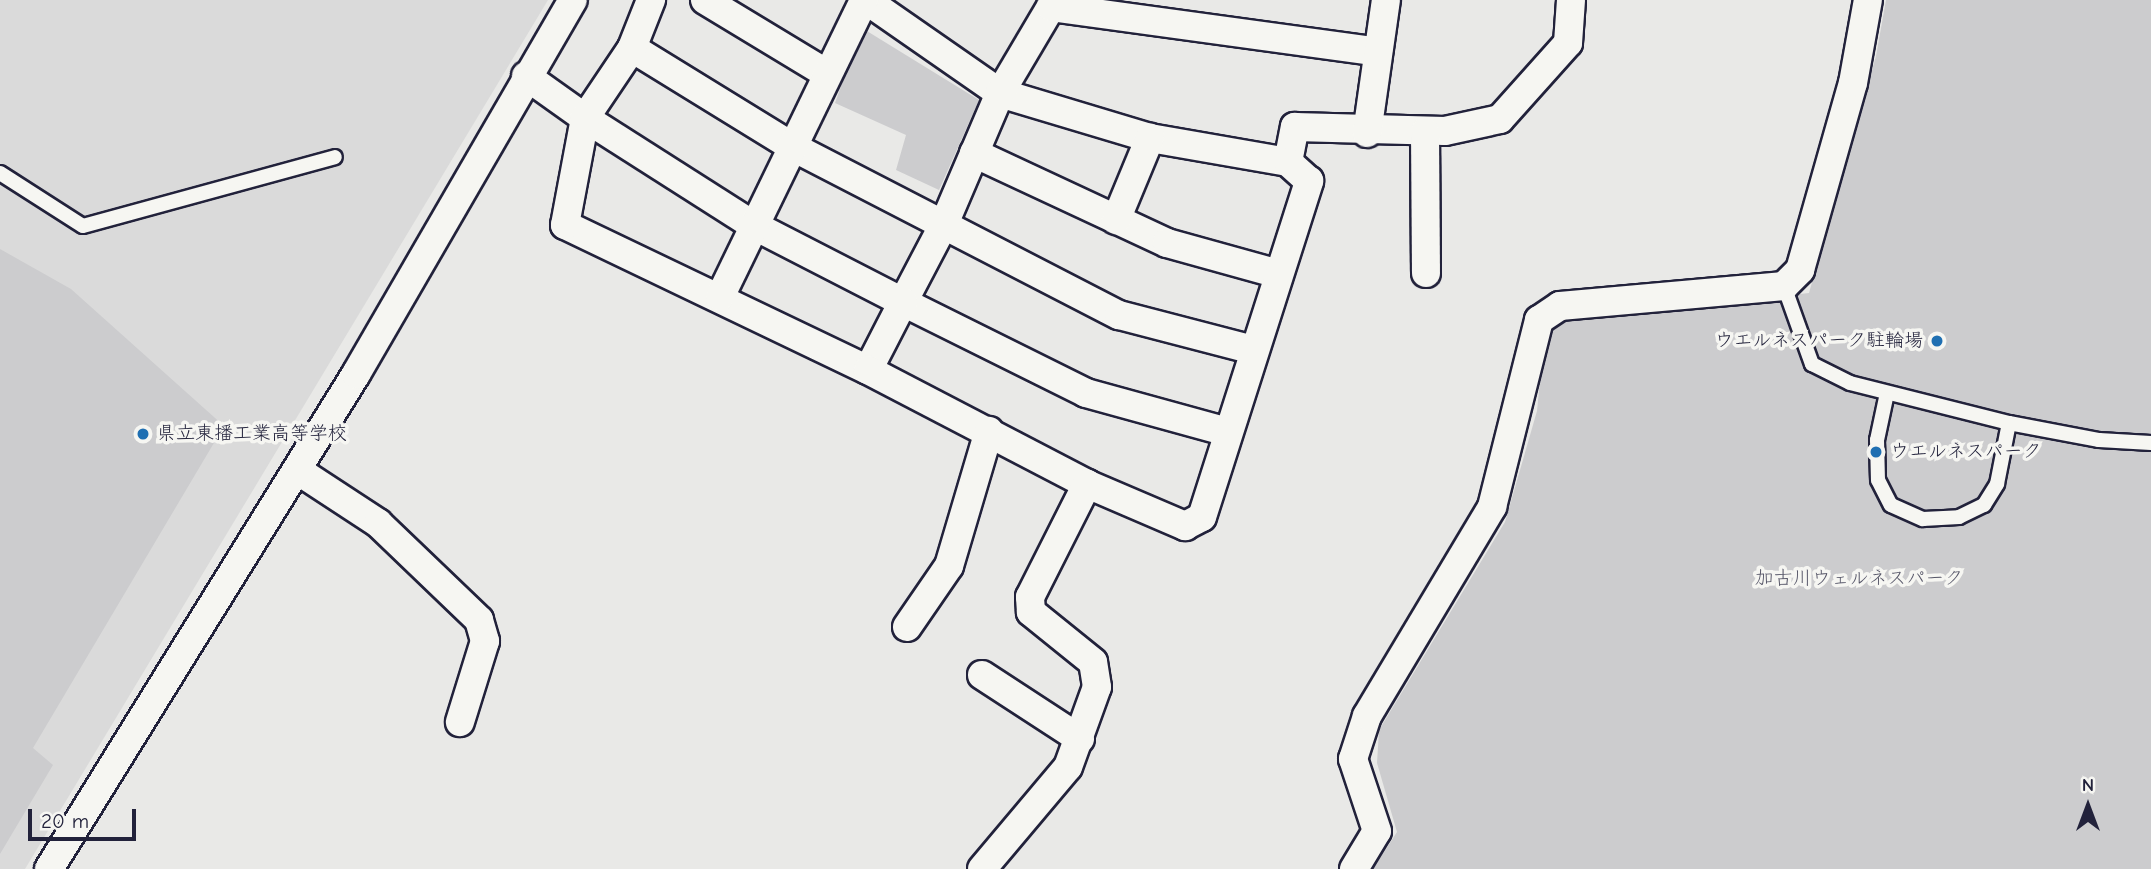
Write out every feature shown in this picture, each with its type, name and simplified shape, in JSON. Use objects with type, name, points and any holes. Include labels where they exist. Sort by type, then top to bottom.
[{"type":"street","points":[[49,869],[297,470],[573,0]]},
{"type":"street","points":[[651,0],[632,48],[585,118],[565,225],[720,296],[989,431],[1087,484],[1185,526],[1202,517],[1309,181],[1287,162],[1150,138],[1000,93],[865,0],[791,146],[720,296]]},
{"type":"street","points":[[705,0],[827,74]]},
{"type":"street","points":[[1367,132],[1386,0]]},
{"type":"street","points":[[1287,162],[1295,127],[1367,132],[1425,132],[1500,119],[1569,43],[1571,0]]},
{"type":"street","points":[[1354,869],[1377,831],[1353,759],[1367,716],[1492,507],[1539,320],[1560,306],[1784,286],[1800,270],[1853,83],[1868,0]]},
{"type":"street","points":[[868,370],[944,224],[1000,93],[1053,3],[1378,52]]},
{"type":"street","points":[[632,48],[791,146],[1119,315],[1254,350]]},
{"type":"street","points":[[526,76],[585,118],[753,225],[903,302],[1086,394],[1228,432]]},
{"type":"street","points":[[1425,132],[1426,273]]},
{"type":"street","points":[[1116,220],[1150,138]]},
{"type":"street","points":[[974,153],[1167,243],[1279,274]]},
{"type":"street","points":[[907,627],[949,566],[989,431]]},
{"type":"street","points":[[297,470],[378,523],[479,620],[485,641],[460,722]]},
{"type":"street","points":[[982,869],[1068,767],[1097,687],[1097,673],[1093,662],[1031,612],[1030,597],[1087,484]]},
{"type":"street","points":[[982,676],[1080,740]]},
{"type":"lane","points":[[0,173],[83,226],[335,157]]},
{"type":"lane","points":[[1784,286],[1812,364],[1850,383],[2009,424],[2099,440],[2151,443]]},
{"type":"lane","points":[[1887,394],[1877,440],[1878,480],[1891,505],[1923,519],[1959,517],[1984,505],[1997,484],[2009,424]]},
{"type":"shaded area","name":"県立東播工業高等学校","points":[[0,0],[548,0],[25,869],[0,869]]},
{"type":"green space","name":"加古川ウェルネスパーク","points":[[1886,0],[2151,0],[2151,869],[1373,869],[1397,832],[1377,763],[1379,730],[1505,522],[1537,411],[1543,350],[1551,330],[1569,320],[1809,293],[1876,56]]},
{"type":"green space","points":[[862,28],[979,100],[939,190],[896,170],[906,135],[835,103]]},
{"type":"green space","name":"県立東播工業高等学校","points":[[0,249],[71,289],[224,426],[33,748],[53,765],[0,854]]},
{"type":"place","name":"ウエルネスパーク駐輪場","points":[[1937,341]]},
{"type":"place","name":"県立東播工業高等学校","points":[[143,434]]},
{"type":"place","name":"ウエルネスパーク","points":[[1876,452]]}]
